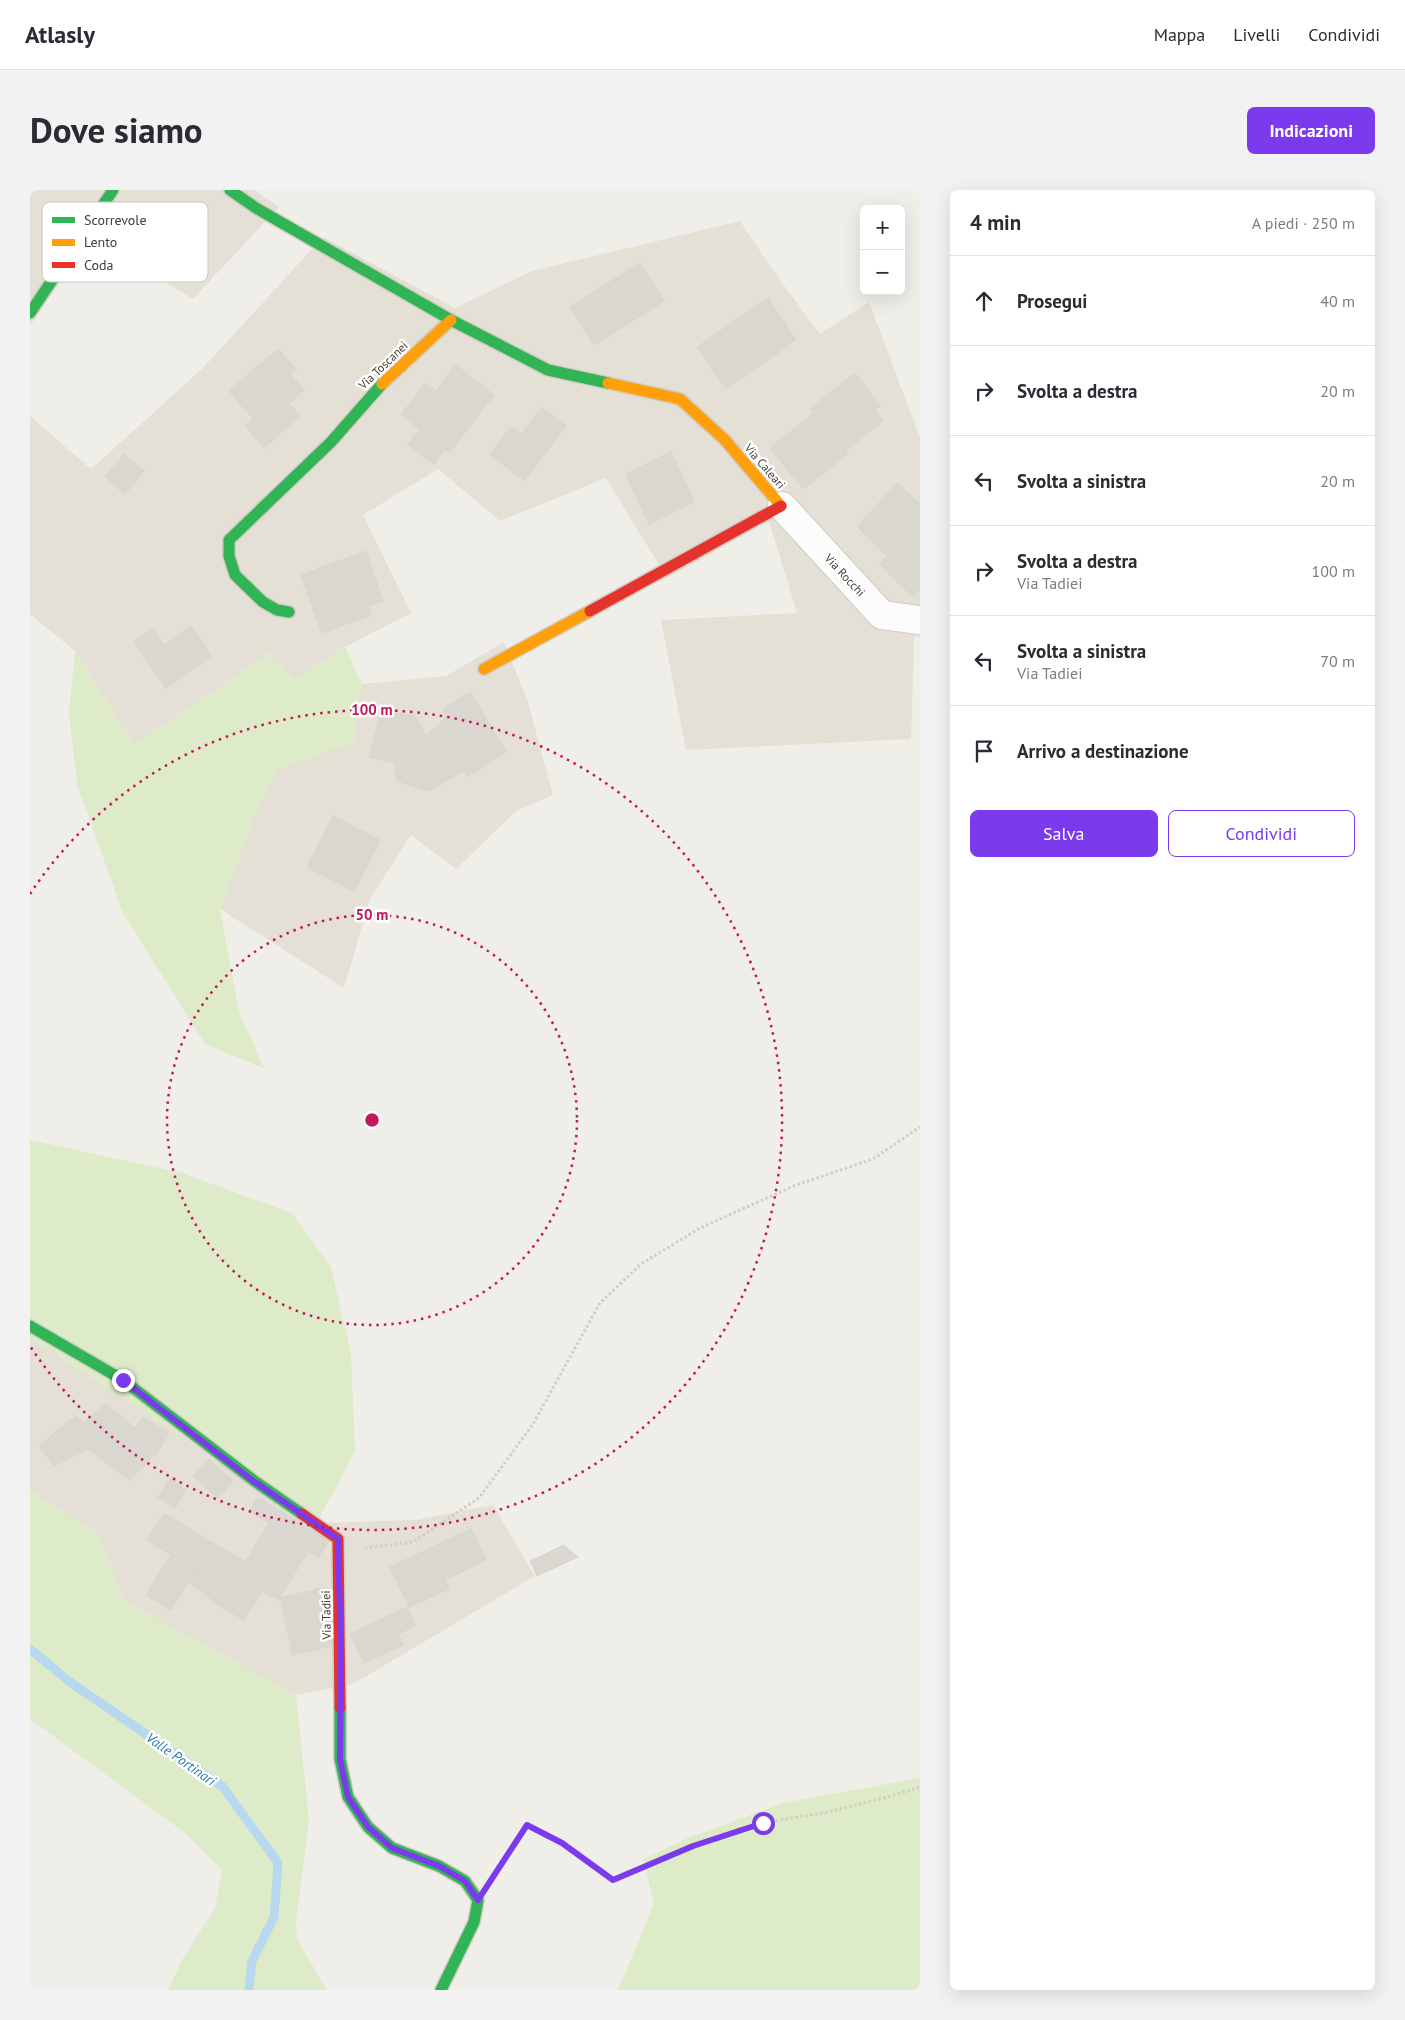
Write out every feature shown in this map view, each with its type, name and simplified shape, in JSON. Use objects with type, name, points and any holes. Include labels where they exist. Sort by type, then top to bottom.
[{"type":"street","points":[[105,202],[113,190]]},
{"type":"street","points":[[230,190],[256,208],[451,320]]},
{"type":"street","points":[[30,314],[51,282]]},
{"type":"street","name":"Via Caleari","points":[[451,320],[548,370],[680,399],[725,440],[782,506],[484,669]]},
{"type":"street","name":"Via Toscanei","points":[[289,612],[278,610],[263,602],[234,575],[229,556],[229,540],[331,442],[378,387],[451,320]]},
{"type":"street","name":"Via Rocchi","points":[[782,506],[882,616],[920,620]]},
{"type":"street","points":[[30,1326],[123,1380],[252,1480],[338,1539]]},
{"type":"street","name":"Via Tadiei","points":[[338,1539],[341,1651],[340,1759],[348,1797],[368,1827],[392,1848],[439,1866],[465,1881],[478,1900]]},
{"type":"street","points":[[442,1990],[474,1922],[478,1900]]},
{"type":"path","points":[[338,1539],[359,1549],[413,1542],[479,1498],[533,1424],[600,1303],[641,1264],[700,1228],[796,1185],[873,1159],[920,1127]]},
{"type":"path","points":[[478,1900],[527,1825],[562,1843],[613,1880],[693,1846],[763,1823],[828,1812],[920,1787]]},
{"type":"shaded area","points":[[30,190],[254,190],[279,207],[193,299],[165,282],[208,282],[208,202],[42,202],[42,282],[59,282],[30,326]]},
{"type":"shaded area","points":[[740,221],[777,276],[820,334],[869,302],[920,438],[920,637],[914,637],[911,739],[686,750],[661,620],[797,613],[769,521],[667,578],[606,478],[500,521],[438,469],[363,515],[411,613],[345,647],[294,680],[271,652],[134,745],[75,651],[30,614],[30,416],[91,469],[202,369],[323,237],[455,308],[532,271]]},
{"type":"shaded area","points":[[504,642],[528,702],[553,795],[516,811],[456,869],[411,835],[370,899],[344,988],[220,909],[253,819],[277,769],[353,742],[362,684],[446,676]]},
{"type":"shaded area","points":[[30,1338],[317,1523],[415,1520],[493,1505],[535,1576],[353,1684],[296,1695],[124,1601],[98,1534],[30,1490]]},
{"type":"green space","points":[[345,647],[362,684],[353,742],[277,770],[253,819],[220,909],[239,1012],[264,1068],[205,1044],[123,913],[77,784],[69,713],[75,651],[134,745],[271,652],[294,680]]},
{"type":"green space","points":[[30,1140],[182,1173],[292,1213],[331,1267],[351,1354],[355,1451],[317,1523],[30,1338]]},
{"type":"green space","points":[[30,1490],[98,1534],[124,1601],[296,1695],[309,1820],[296,1920],[297,1939],[327,1990],[168,1990],[182,1960],[215,1908],[222,1870],[188,1835],[30,1719]]},
{"type":"green space","points":[[920,1778],[920,1990],[618,1990],[654,1904],[643,1859],[688,1838],[783,1803]]},
{"type":"building","points":[[640,263],[664,301],[594,345],[570,307]]},
{"type":"building","points":[[768,298],[796,340],[726,389],[697,347]]},
{"type":"building","points":[[278,349],[296,369],[290,374],[304,390],[289,404],[300,416],[264,448],[245,426],[253,419],[229,391]]},
{"type":"building","points":[[456,365],[494,395],[450,452],[445,449],[434,464],[408,444],[420,429],[401,415],[425,383],[436,391]]},
{"type":"building","points":[[855,373],[881,406],[875,410],[883,421],[845,451],[848,454],[803,489],[770,448],[814,413],[810,409]]},
{"type":"building","points":[[542,408],[566,426],[524,481],[490,454],[511,427],[521,434]]},
{"type":"building","points":[[671,452],[694,502],[649,524],[626,474]]},
{"type":"building","points":[[124,454],[144,471],[125,494],[105,477]]},
{"type":"building","points":[[897,483],[920,504],[920,589],[913,597],[879,564],[887,556],[857,527]]},
{"type":"building","points":[[366,551],[383,601],[368,606],[371,615],[322,633],[301,575]]},
{"type":"building","points":[[191,626],[212,656],[166,688],[134,642],[152,629],[164,645]]},
{"type":"building","points":[[470,692],[506,752],[468,777],[464,771],[427,791],[396,780],[396,763],[369,757],[381,711],[415,716],[426,736],[446,718],[443,709]]},
{"type":"building","points":[[333,816],[380,840],[354,891],[307,867]]},
{"type":"building","points":[[106,1404],[135,1428],[143,1417],[169,1433],[156,1454],[130,1480],[88,1449],[54,1466],[39,1446],[75,1416],[84,1423]]},
{"type":"building","points":[[209,1459],[233,1481],[218,1498],[193,1476]]},
{"type":"building","points":[[170,1479],[186,1490],[175,1508],[158,1497]]},
{"type":"building","points":[[258,1497],[329,1541],[318,1558],[308,1551],[278,1600],[262,1591],[244,1620],[219,1605],[269,1523],[249,1511]]},
{"type":"building","points":[[164,1513],[213,1543],[171,1610],[146,1595],[171,1555],[147,1540]]},
{"type":"building","points":[[471,1529],[486,1560],[445,1580],[449,1589],[409,1607],[390,1567]]},
{"type":"building","points":[[213,1543],[246,1562],[219,1605],[189,1582]]},
{"type":"building","points":[[564,1545],[578,1557],[537,1576],[530,1561]]},
{"type":"building","points":[[323,1588],[336,1645],[293,1655],[280,1598]]},
{"type":"building","points":[[407,1607],[415,1626],[398,1634],[403,1645],[364,1663],[350,1634]]},
{"type":"waterway","name":"Valle Portinari","points":[[30,1649],[70,1682],[223,1787],[278,1863],[274,1917],[252,1961],[249,1990]]},
{"type":"traffic: fast","points":[[105,202],[113,190]]},
{"type":"traffic: fast","points":[[230,190],[256,208],[451,320],[548,370],[608,383]]},
{"type":"traffic: fast","points":[[30,313],[51,282]]},
{"type":"traffic: fast","points":[[289,612],[277,610],[263,602],[235,575],[229,556],[229,540],[331,442],[382,384]]},
{"type":"traffic: fast","points":[[30,1326],[123,1380],[253,1480],[302,1514]]},
{"type":"traffic: fast","points":[[340,1708],[340,1759],[348,1797],[368,1827],[392,1848],[439,1866],[465,1881],[478,1900],[474,1922],[441,1990]]},
{"type":"traffic: slow","points":[[382,384],[451,320]]},
{"type":"traffic: slow","points":[[608,383],[680,399],[725,440],[781,506]]},
{"type":"traffic: slow","points":[[484,669],[590,611]]},
{"type":"traffic: jam","points":[[590,611],[781,506]]},
{"type":"traffic: jam","points":[[302,1514],[338,1539],[340,1708]]},
{"type":"route","points":[[123,1380],[252,1480],[338,1539],[341,1651],[340,1759],[348,1797],[368,1827],[392,1848],[439,1866],[465,1881],[478,1900],[527,1825],[562,1843],[613,1880],[693,1846],[763,1823]]}]
